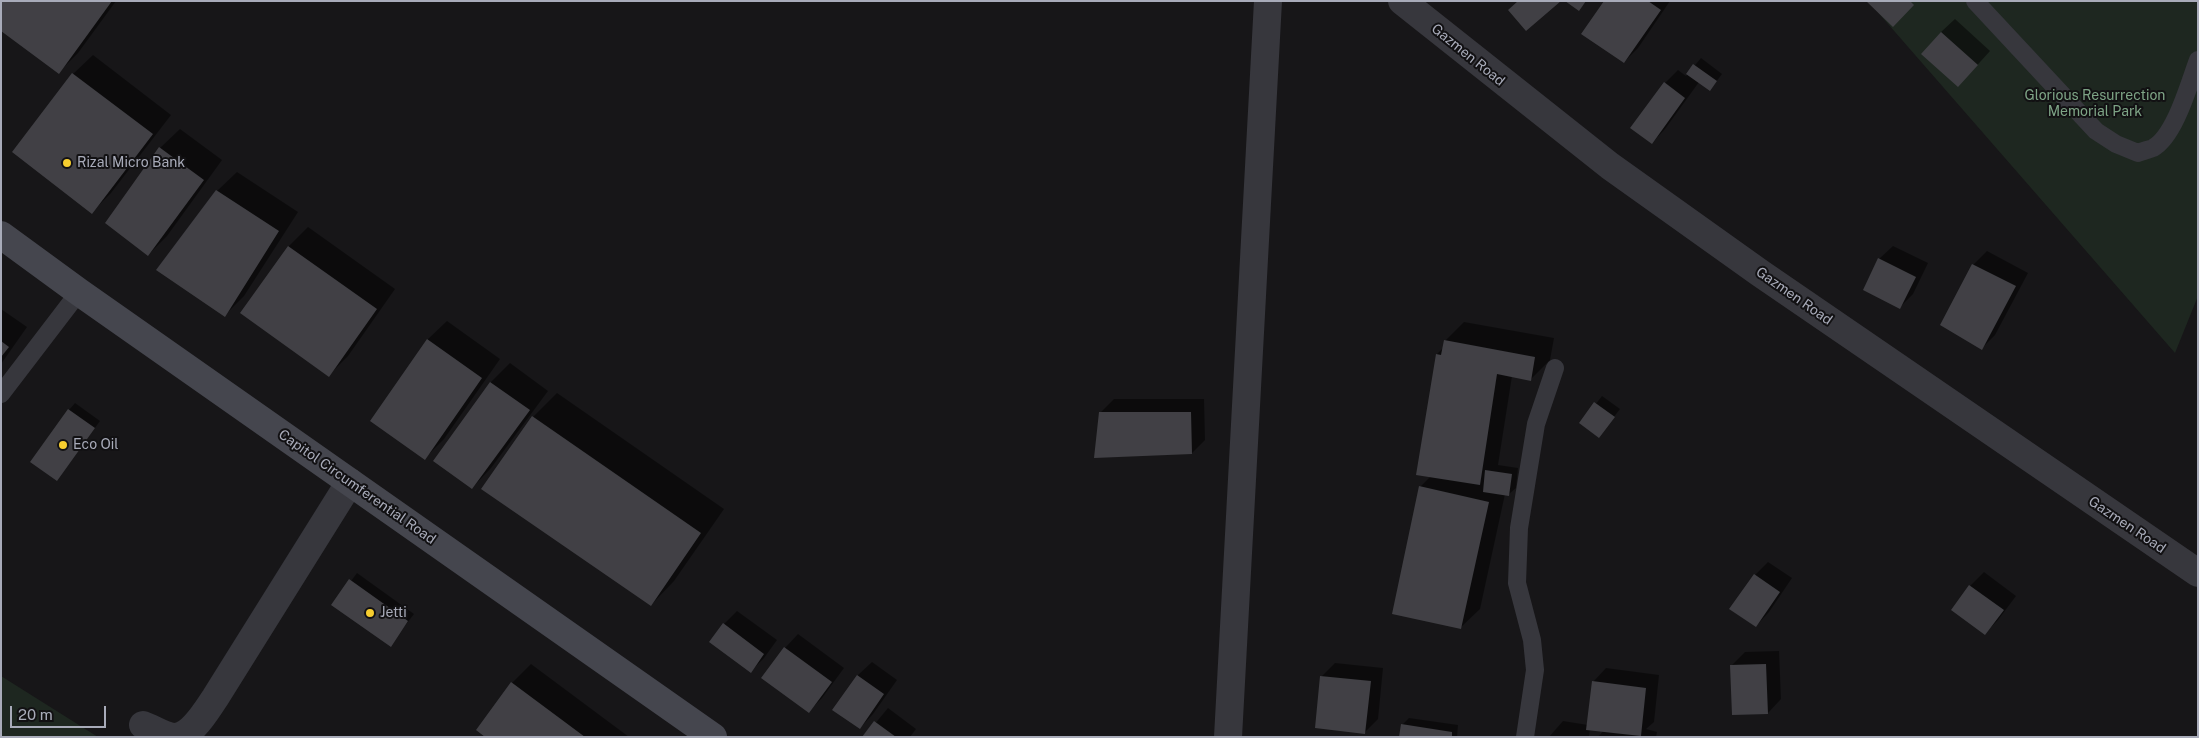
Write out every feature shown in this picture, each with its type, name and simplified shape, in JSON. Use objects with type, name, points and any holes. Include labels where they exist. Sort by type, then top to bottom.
[{"type":"main road","name":"Capitol Circumferential Road","points":[[1,235],[78,292],[713,737]]},
{"type":"street","points":[[1228,737],[1268,1]]},
{"type":"street","name":"Gazmen Road","points":[[1402,1],[1610,166],[1760,273],[2198,573]]},
{"type":"street","points":[[143,725],[173,737],[186,733],[200,718],[215,698],[350,482]]},
{"type":"lane","points":[[1975,1],[2096,131],[2116,144],[2138,153],[2154,147],[2167,134],[2179,110],[2198,60]]},
{"type":"lane","points":[[1,394],[78,292]]},
{"type":"lane","points":[[1525,737],[1535,670],[1532,640],[1517,583],[1519,528],[1536,424],[1555,368]]},
{"type":"green space","name":"Glorious Resurrection Memorial Park","points":[[1868,1],[2198,1],[2198,296],[2175,353]]},
{"type":"green space","points":[[1,676],[98,737],[1,737]]},
{"type":"building","points":[[1,1],[112,1],[59,74],[1,31]]},
{"type":"building","points":[[1518,1],[1561,1],[1526,31],[1508,10]]},
{"type":"building","points":[[1565,1],[1586,1],[1579,11]]},
{"type":"building","points":[[1604,1],[1648,1],[1661,10],[1624,63],[1581,34]]},
{"type":"building","points":[[1866,1],[1910,1],[1914,5],[1893,27]]},
{"type":"building","points":[[1941,32],[1978,65],[1958,87],[1921,54]]},
{"type":"building","points":[[1693,64],[1717,81],[1710,91],[1686,74]]},
{"type":"building","points":[[72,73],[153,134],[92,214],[12,152]]},
{"type":"building","points":[[1664,82],[1685,98],[1652,144],[1630,128]]},
{"type":"building","points":[[159,147],[204,180],[148,256],[105,223]]},
{"type":"building","points":[[216,190],[279,231],[225,317],[156,270]]},
{"type":"building","points":[[288,246],[377,309],[329,377],[240,313]]},
{"type":"building","points":[[1878,258],[1916,277],[1900,309],[1863,290]]},
{"type":"building","points":[[1972,264],[2016,286],[1982,350],[1940,325]]},
{"type":"building","points":[[427,339],[482,378],[425,460],[370,421]]},
{"type":"building","points":[[1444,340],[1535,357],[1531,381],[1497,374],[1480,485],[1416,475],[1436,354],[1441,355]]},
{"type":"building","points":[[1,341],[9,347],[1,357]]},
{"type":"building","points":[[490,382],[530,410],[472,489],[433,461]]},
{"type":"building","points":[[1594,402],[1615,417],[1599,438],[1579,423]]},
{"type":"building","name":"Eco Oil","points":[[68,409],[95,428],[57,481],[30,462]]},
{"type":"building","points":[[1099,412],[1191,412],[1192,454],[1094,458]]},
{"type":"building","points":[[532,416],[701,533],[651,606],[481,489]]},
{"type":"building","points":[[1485,470],[1512,474],[1509,496],[1483,492]]},
{"type":"building","points":[[1419,486],[1489,502],[1461,629],[1392,614]]},
{"type":"building","points":[[1754,574],[1780,592],[1756,627],[1729,609]]},
{"type":"building","name":"Jetti","points":[[349,579],[408,621],[391,647],[331,605]]},
{"type":"building","points":[[1969,585],[2004,610],[1985,635],[1951,610]]},
{"type":"building","points":[[723,623],[764,654],[751,673],[709,642]]},
{"type":"building","points":[[784,647],[832,682],[809,713],[761,678]]},
{"type":"building","points":[[1766,664],[1768,714],[1732,715],[1730,665]]},
{"type":"building","points":[[857,675],[884,694],[860,729],[832,710]]},
{"type":"building","points":[[1320,676],[1371,681],[1365,734],[1315,728]]},
{"type":"building","points":[[1592,681],[1646,688],[1641,736],[1586,730]]},
{"type":"building","points":[[511,682],[585,737],[485,737],[476,730]]},
{"type":"building","points":[[874,721],[896,737],[862,737]]},
{"type":"building","points":[[1401,724],[1452,732],[1452,737],[1399,737]]},
{"type":"place","name":"Rizal Micro Bank","points":[[67,163]]},
{"type":"place","name":"Eco Oil","points":[[63,445]]},
{"type":"place","name":"Jetti","points":[[370,613]]}]
